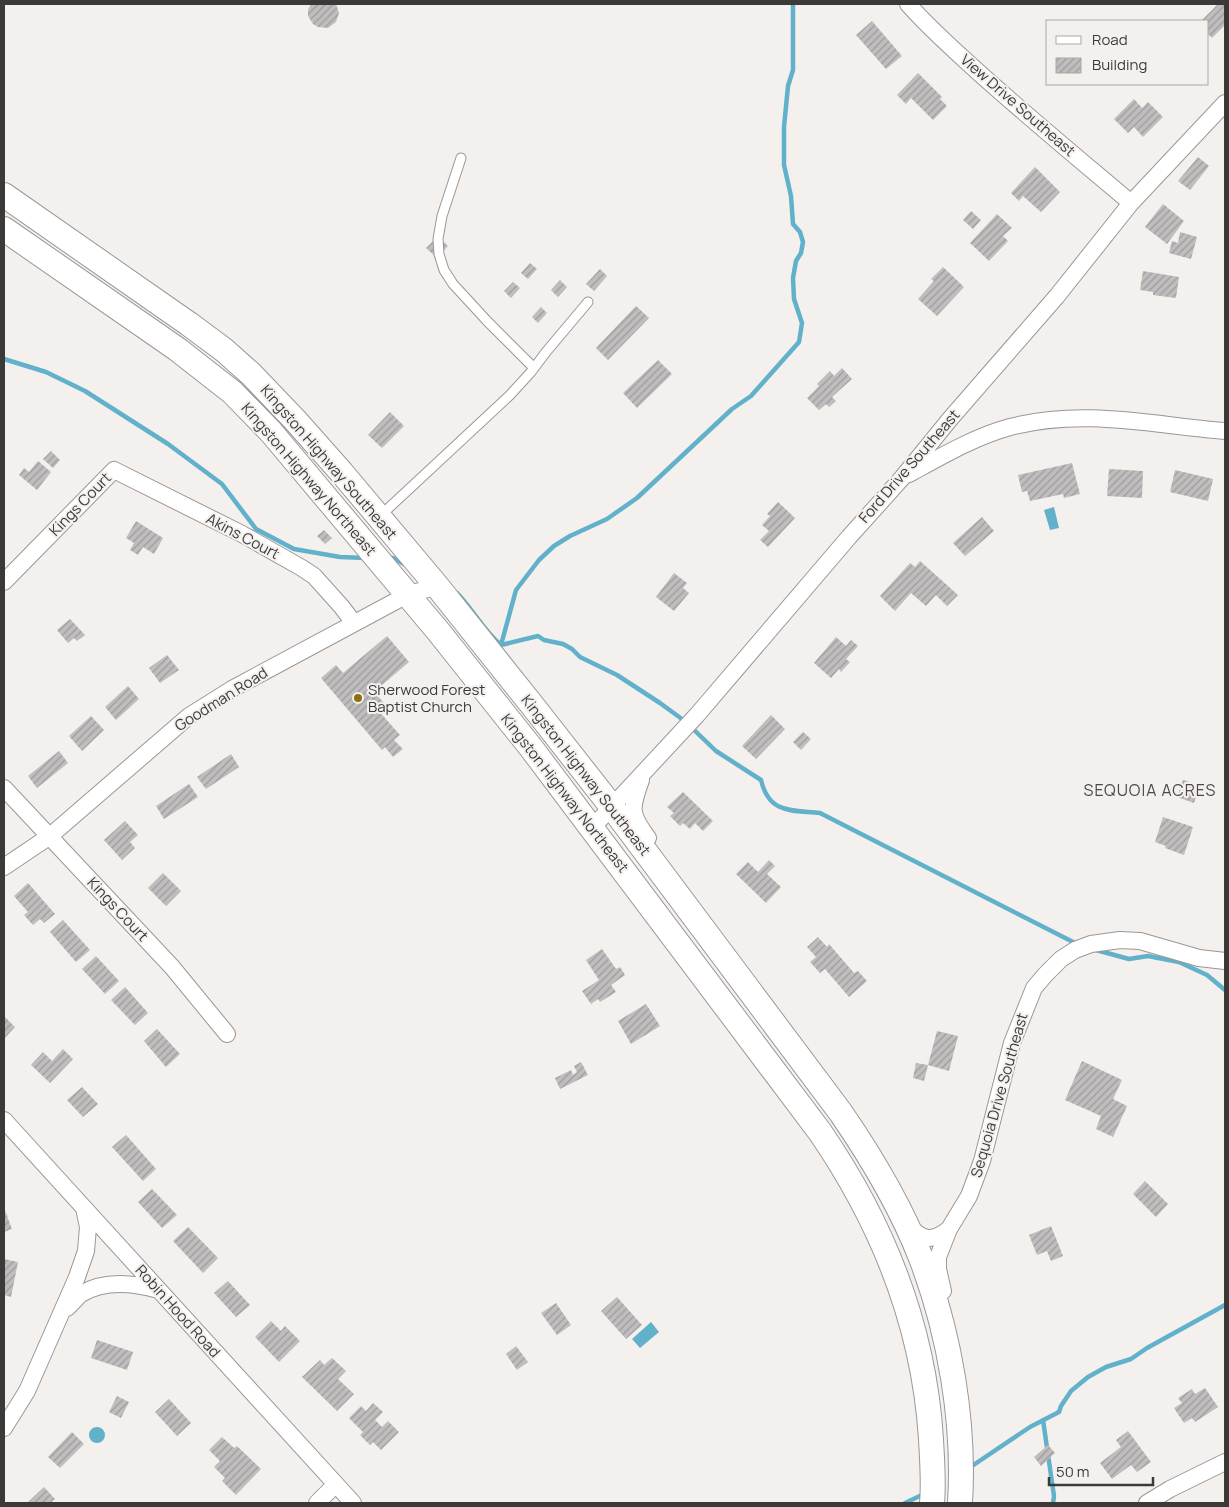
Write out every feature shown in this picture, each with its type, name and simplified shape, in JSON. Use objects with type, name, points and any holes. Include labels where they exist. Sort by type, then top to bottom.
[{"type":"main road","name":"Kingston Highway Southeast","points":[[4,195],[189,324],[251,374],[313,440],[437,586],[612,807],[841,1113],[863,1144],[904,1222],[921,1258],[935,1301],[952,1373],[958,1412],[960,1498]]},
{"type":"main road","name":"Kingston Highway Northeast","points":[[4,229],[177,349],[232,392],[271,432],[532,749],[820,1132],[858,1194],[878,1232],[900,1283],[918,1349],[929,1408],[933,1494]]},
{"type":"street","name":"View Drive Southeast","points":[[908,4],[939,36],[988,81],[1132,203]]},
{"type":"street","name":"Ford Drive Southeast","points":[[592,828],[697,714],[849,536],[902,478],[950,418],[1057,296],[1132,203],[1225,103]]},
{"type":"street","points":[[902,478],[975,439],[1010,428],[1042,421],[1080,417],[1122,419],[1225,431]]},
{"type":"street","name":"Kings Court","points":[[4,582],[114,470]]},
{"type":"street","name":"Akins Court","points":[[114,470],[242,534],[302,568],[314,576],[354,623]]},
{"type":"street","name":"Goodman Road","points":[[4,867],[50,836],[189,716],[232,689],[407,595],[437,586]]},
{"type":"street","points":[[644,771],[633,803],[633,811],[637,823],[674,874],[712,941]]},
{"type":"street","name":"Kings Court","points":[[4,788],[172,968],[227,1034]]},
{"type":"street","name":"Sequoia Drive Southeast","points":[[958,1412],[958,1354],[954,1329],[938,1269],[938,1257],[950,1229],[969,1196],[982,1161],[1012,1042],[1034,988],[1061,959],[1075,950],[1091,944],[1120,940],[1140,941],[1199,958],[1225,961]]},
{"type":"street","name":"Robin Hood Road","points":[[4,1120],[353,1503]]},
{"type":"street","points":[[4,1428],[27,1391],[86,1251],[88,1227],[84,1208]]},
{"type":"street","points":[[904,1222],[917,1234],[933,1239],[950,1229]]},
{"type":"street","points":[[60,1316],[80,1295],[108,1284],[140,1284],[159,1290]]},
{"type":"street","points":[[1147,1503],[1170,1489],[1225,1462]]},
{"type":"street","points":[[317,1503],[336,1484]]},
{"type":"lane","points":[[460,158],[442,216],[438,239],[439,254],[444,270],[459,291],[534,368]]},
{"type":"lane","points":[[379,517],[510,395],[588,302]]},
{"type":"water","points":[[1054,507],[1059,528],[1050,530],[1044,510]]},
{"type":"water","points":[[651,1322],[659,1332],[640,1348],[632,1339]]},
{"type":"water","points":[[94,1427],[100,1427],[105,1432],[103,1441],[94,1443],[89,1438],[89,1432]]},
{"type":"building","points":[[311,4],[336,4],[339,13],[336,22],[328,28],[318,27],[313,24],[308,16]]},
{"type":"building","points":[[1218,4],[1225,4],[1225,25],[1212,38],[1209,35],[1209,20],[1202,20]]},
{"type":"building","points":[[872,21],[902,56],[886,69],[856,35]]},
{"type":"building","points":[[918,73],[942,97],[940,99],[947,106],[933,120],[911,98],[906,104],[897,95]]},
{"type":"building","points":[[1134,99],[1142,108],[1148,102],[1163,117],[1143,137],[1134,127],[1128,133],[1114,119]]},
{"type":"building","points":[[1198,157],[1209,166],[1190,190],[1178,181]]},
{"type":"building","points":[[1035,167],[1060,192],[1041,212],[1023,196],[1019,201],[1011,193]]},
{"type":"building","points":[[1163,204],[1184,221],[1167,244],[1145,227]]},
{"type":"building","points":[[971,211],[981,220],[973,229],[963,220]]},
{"type":"building","points":[[997,214],[1012,228],[1003,236],[1008,241],[989,261],[970,243]]},
{"type":"building","points":[[1180,232],[1197,237],[1191,259],[1169,253],[1172,241],[1178,243]]},
{"type":"building","points":[[438,236],[448,246],[437,258],[426,248]]},
{"type":"building","points":[[530,263],[537,269],[528,279],[521,273]]},
{"type":"building","points":[[943,267],[964,287],[937,316],[918,299],[934,281],[931,279]]},
{"type":"building","points":[[600,269],[607,276],[594,291],[586,284]]},
{"type":"building","points":[[1143,271],[1179,277],[1176,298],[1153,295],[1153,292],[1140,290]]},
{"type":"building","points":[[560,280],[567,287],[558,297],[551,290]]},
{"type":"building","points":[[513,282],[520,288],[511,298],[504,291]]},
{"type":"building","points":[[636,306],[649,318],[608,360],[596,348]]},
{"type":"building","points":[[541,307],[547,313],[538,323],[532,317]]},
{"type":"building","points":[[658,360],[672,374],[637,408],[623,393]]},
{"type":"building","points":[[842,368],[852,379],[832,397],[836,401],[829,407],[826,404],[819,410],[807,398],[830,371],[834,376]]},
{"type":"building","points":[[390,412],[404,426],[382,448],[368,435]]},
{"type":"building","points":[[51,451],[60,460],[53,468],[43,459]]},
{"type":"building","points":[[38,461],[51,472],[37,490],[19,475],[24,468],[29,472]]},
{"type":"building","points":[[1072,463],[1080,494],[1064,498],[1063,494],[1030,501],[1027,491],[1022,492],[1018,475]]},
{"type":"building","points":[[1109,469],[1143,471],[1142,498],[1107,496]]},
{"type":"building","points":[[1175,470],[1213,479],[1208,501],[1170,492]]},
{"type":"building","points":[[778,502],[795,518],[768,547],[760,540],[769,531],[762,525],[770,516],[767,514]]},
{"type":"building","points":[[982,517],[994,531],[965,556],[953,543]]},
{"type":"building","points":[[136,521],[163,538],[154,554],[143,547],[138,555],[130,550],[134,543],[126,538]]},
{"type":"building","points":[[324,530],[332,538],[325,544],[317,536]]},
{"type":"building","points":[[920,561],[958,595],[947,606],[936,595],[926,606],[911,593],[895,611],[880,596],[910,563],[915,567]]},
{"type":"building","points":[[674,573],[687,583],[683,588],[689,593],[674,611],[656,597]]},
{"type":"building","points":[[70,619],[85,635],[77,641],[74,638],[68,643],[57,630]]},
{"type":"building","name":"Sherwood Forest Baptist Church","points":[[387,636],[409,662],[374,692],[384,703],[377,709],[400,735],[394,740],[403,749],[393,757],[385,747],[382,750],[321,678],[336,665],[343,673]]},
{"type":"building","points":[[836,637],[846,646],[851,640],[858,646],[846,659],[850,662],[841,672],[839,669],[831,678],[814,663]]},
{"type":"building","points":[[167,655],[179,670],[160,683],[149,668]]},
{"type":"building","points":[[128,686],[139,699],[116,720],[105,707]]},
{"type":"building","points":[[771,715],[785,729],[756,759],[742,746]]},
{"type":"building","points":[[91,716],[104,730],[82,751],[69,736]]},
{"type":"building","points":[[803,732],[811,739],[801,750],[793,742]]},
{"type":"building","points":[[59,751],[68,763],[37,788],[28,776]]},
{"type":"building","points":[[231,754],[239,767],[206,789],[197,777]]},
{"type":"building","points":[[1183,780],[1200,785],[1194,803],[1177,797]]},
{"type":"building","points":[[189,784],[198,797],[164,819],[156,806]]},
{"type":"building","points":[[683,792],[713,821],[703,831],[695,823],[690,829],[683,823],[680,826],[670,816],[674,813],[667,807]]},
{"type":"building","points":[[1163,817],[1193,827],[1184,855],[1155,842]]},
{"type":"building","points":[[125,821],[138,835],[130,842],[135,848],[122,860],[104,840]]},
{"type":"building","points":[[769,860],[775,866],[767,874],[781,887],[766,903],[736,874],[748,862],[758,872]]},
{"type":"building","points":[[163,873],[181,891],[166,906],[148,888]]},
{"type":"building","points":[[28,883],[55,914],[44,923],[40,919],[33,925],[24,915],[28,912],[14,896]]},
{"type":"building","points":[[63,920],[90,950],[76,962],[50,932]]},
{"type":"building","points":[[818,937],[827,947],[829,944],[854,973],[858,971],[867,981],[849,997],[825,969],[820,973],[810,962],[816,957],[807,947]]},
{"type":"building","points":[[602,949],[616,969],[620,967],[625,975],[611,985],[616,992],[600,1002],[598,999],[591,1004],[582,991],[599,980],[586,960]]},
{"type":"building","points":[[96,956],[119,981],[105,994],[82,969]]},
{"type":"building","points":[[125,987],[148,1013],[135,1025],[111,1000]]},
{"type":"building","points":[[646,1004],[660,1026],[631,1044],[618,1021]]},
{"type":"building","points":[[4,1016],[15,1027],[4,1039]]},
{"type":"building","points":[[157,1029],[180,1054],[166,1067],[144,1041]]},
{"type":"building","points":[[937,1031],[958,1036],[949,1071],[928,1065]]},
{"type":"building","points":[[63,1049],[73,1059],[50,1083],[31,1065],[43,1052],[52,1061]]},
{"type":"building","points":[[1082,1061],[1122,1080],[1113,1099],[1127,1106],[1113,1137],[1096,1129],[1101,1116],[1065,1100]]},
{"type":"building","points":[[581,1062],[588,1075],[560,1089],[555,1078],[571,1070],[573,1075],[577,1072],[574,1066]]},
{"type":"building","points":[[916,1063],[928,1065],[924,1081],[913,1078]]},
{"type":"building","points":[[82,1087],[98,1104],[83,1117],[67,1100]]},
{"type":"building","points":[[126,1135],[156,1169],[143,1181],[112,1147]]},
{"type":"building","points":[[1145,1181],[1168,1204],[1156,1217],[1133,1194]]},
{"type":"building","points":[[152,1189],[177,1215],[162,1228],[138,1202]]},
{"type":"building","points":[[4,1208],[12,1229],[4,1232]]},
{"type":"building","points":[[1051,1226],[1063,1256],[1051,1261],[1047,1251],[1037,1255],[1029,1235]]},
{"type":"building","points":[[188,1227],[218,1258],[203,1273],[173,1241]]},
{"type":"building","points":[[4,1259],[18,1262],[11,1297],[4,1295]]},
{"type":"building","points":[[228,1281],[250,1305],[236,1317],[214,1293]]},
{"type":"building","points":[[617,1297],[642,1325],[626,1339],[601,1311]]},
{"type":"building","points":[[556,1303],[571,1325],[557,1335],[541,1313]]},
{"type":"building","points":[[271,1321],[281,1331],[285,1326],[300,1341],[279,1362],[255,1337]]},
{"type":"building","points":[[97,1340],[133,1352],[127,1370],[91,1358]]},
{"type":"building","points":[[516,1346],[528,1362],[517,1370],[506,1354]]},
{"type":"building","points":[[332,1358],[346,1371],[338,1379],[354,1394],[337,1411],[302,1377],[320,1360],[324,1365]]},
{"type":"building","points":[[1205,1388],[1218,1407],[1195,1422],[1192,1418],[1184,1423],[1174,1408],[1182,1403],[1178,1398],[1192,1389],[1195,1394]]},
{"type":"building","points":[[117,1396],[129,1402],[121,1418],[109,1412]]},
{"type":"building","points":[[169,1399],[191,1423],[177,1436],[155,1412]]},
{"type":"building","points":[[373,1403],[383,1412],[375,1420],[382,1427],[388,1421],[399,1432],[381,1450],[373,1442],[370,1445],[360,1435],[363,1432],[349,1418],[361,1406],[366,1411]]},
{"type":"building","points":[[1128,1431],[1151,1462],[1137,1472],[1131,1465],[1112,1479],[1100,1463],[1121,1447],[1116,1440]]},
{"type":"building","points":[[72,1432],[84,1444],[60,1468],[48,1457]]},
{"type":"building","points":[[222,1437],[234,1448],[237,1446],[261,1469],[236,1495],[222,1481],[225,1478],[214,1467],[220,1461],[209,1450]]},
{"type":"building","points":[[1048,1445],[1055,1453],[1041,1466],[1034,1457]]},
{"type":"building","points":[[44,1487],[55,1499],[50,1503],[27,1503]]},
{"type":"waterway","points":[[501,645],[516,590],[539,560],[554,546],[570,536],[607,519],[637,498],[732,409],[751,396],[799,342],[802,323],[794,299],[793,278],[796,261],[801,253],[803,242],[800,232],[793,224],[791,196],[784,165],[784,127],[788,86],[793,70],[793,4]]},
{"type":"waterway","points":[[4,359],[46,372],[85,391],[168,444],[222,484],[256,529],[294,549],[340,557],[366,558]]},
{"type":"waterway","points":[[388,558],[393,558],[406,565]]},
{"type":"waterway","points":[[457,593],[501,645]]},
{"type":"waterway","points":[[501,645],[538,636],[544,640],[563,644],[580,657],[617,675],[686,722]]},
{"type":"waterway","points":[[691,727],[716,751],[761,780],[765,791],[776,805],[791,810],[820,813],[1077,944]]},
{"type":"waterway","points":[[1096,950],[1129,959],[1148,956],[1179,962],[1207,975],[1225,990]]},
{"type":"waterway","points":[[969,1468],[1030,1427],[1059,1412],[1071,1391],[1088,1377],[1106,1367],[1131,1359],[1147,1348],[1225,1305]]},
{"type":"waterway","points":[[1043,1420],[1054,1496],[1053,1503]]},
{"type":"waterway","points":[[905,1503],[924,1494]]},
{"type":"place","name":"Sherwood Forest Baptist Church","points":[[358,698]]},
{"type":"district","name":"SEQUOIA ACRES","points":[[1150,790]]}]
